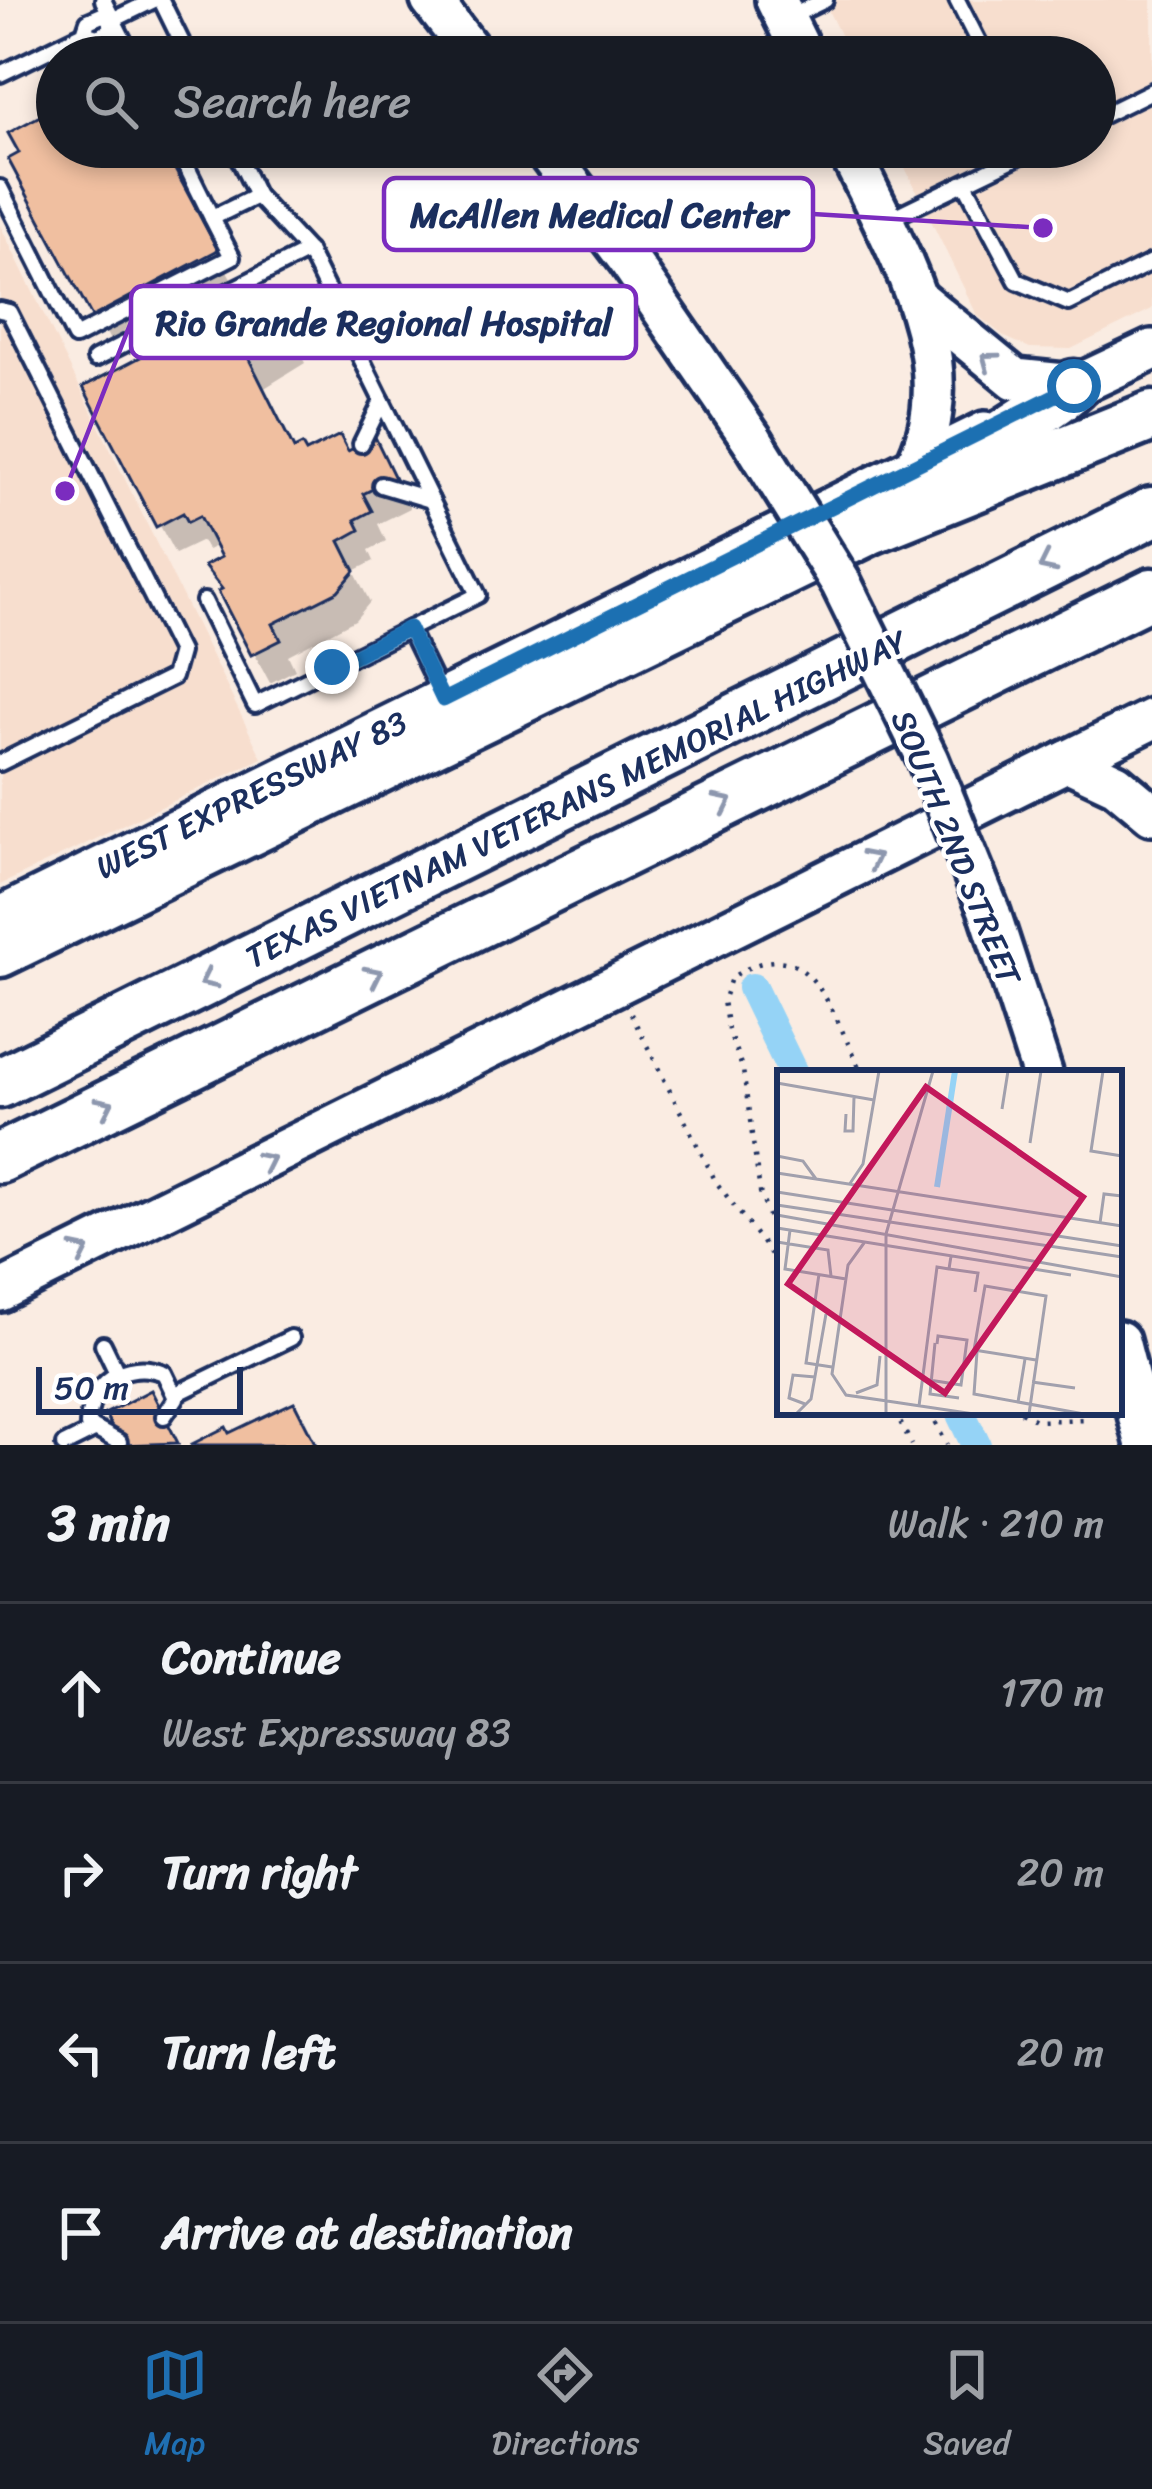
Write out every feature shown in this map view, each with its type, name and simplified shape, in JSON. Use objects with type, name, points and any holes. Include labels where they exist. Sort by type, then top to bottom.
[{"type":"highway","points":[[0,952],[784,570],[1046,411],[1074,386]]},
{"type":"highway","points":[[924,486],[1152,416]]},
{"type":"highway","name":"TEXAS VIETNAM VETERANS MEMORIAL HIGHWAY","points":[[0,1083],[1152,512]]},
{"type":"highway","name":"TEXAS VIETNAM VETERANS MEMORIAL HIGHWAY","points":[[0,1158],[1152,593]]},
{"type":"main road","points":[[440,5],[461,36]]},
{"type":"main road","name":"SOUTH 2ND STREET","points":[[559,168],[627,257],[753,441],[842,583],[928,760],[990,913],[1041,1070]]},
{"type":"main road","points":[[857,168],[920,301],[934,420],[924,486]]},
{"type":"main road","points":[[920,301],[1015,380],[1074,386],[1152,350]]},
{"type":"main road","name":"WEST EXPRESSWAY 83","points":[[0,917],[443,700],[924,486]]},
{"type":"main road","points":[[0,1291],[1152,719]]},
{"type":"main road","points":[[1067,761],[1116,784],[1152,814]]},
{"type":"main road","points":[[1122,1353],[1146,1445]]},
{"type":"lane","points":[[103,0],[121,36]]},
{"type":"lane","points":[[78,36],[88,21],[102,15],[113,20],[157,0],[177,36]]},
{"type":"lane","points":[[781,10],[825,0]]},
{"type":"lane","points":[[957,0],[975,36]]},
{"type":"lane","points":[[0,74],[36,56]]},
{"type":"lane","points":[[1116,109],[1152,91]]},
{"type":"lane","points":[[0,188],[75,337],[232,257],[187,168]]},
{"type":"lane","points":[[204,601],[255,705],[478,596],[308,250],[257,196],[243,168]]},
{"type":"lane","points":[[883,222],[993,168]]},
{"type":"lane","points":[[965,182],[1017,280],[1069,303],[1152,262]]},
{"type":"lane","points":[[212,218],[257,196]]},
{"type":"lane","points":[[95,359],[308,250]]},
{"type":"lane","points":[[0,310],[8,312],[180,652],[173,677],[0,763]]},
{"type":"lane","points":[[362,444],[382,401]]},
{"type":"lane","points":[[381,485],[431,500]]},
{"type":"lane","points":[[409,628],[443,700]]},
{"type":"lane","points":[[164,1416],[176,1394],[291,1338]]},
{"type":"lane","points":[[103,1344],[118,1375]]},
{"type":"lane","points":[[119,1442],[88,1425],[88,1406],[98,1386],[146,1366],[164,1372],[176,1394]]},
{"type":"lane","points":[[64,1445],[94,1430]]},
{"type":"path","points":[[777,1242],[760,1192],[743,1070],[728,1030],[723,1001],[731,979],[770,960],[793,962],[812,975],[860,1070]]},
{"type":"path","points":[[617,987],[716,1182],[777,1262]]},
{"type":"path","points":[[896,1415],[911,1445]]},
{"type":"path","points":[[931,1415],[946,1445]]},
{"type":"path","points":[[1026,1415],[1037,1421],[1088,1418]]},
{"type":"shaded area","points":[[823,0],[1152,0],[1152,309],[1071,349],[1030,348],[1005,337],[977,315],[905,168],[1116,168],[1116,36],[841,36]]},
{"type":"shaded area","points":[[0,225],[262,758],[0,885]]},
{"type":"building","points":[[36,118],[36,168],[174,168],[218,250],[92,317],[8,159],[19,153],[8,133]]},
{"type":"building","points":[[269,290],[291,333],[249,359],[294,449],[302,445],[306,452],[340,435],[348,451],[375,437],[395,478],[363,494],[372,511],[355,520],[360,530],[340,541],[355,571],[338,591],[273,624],[281,640],[251,655],[218,591],[222,589],[204,566],[221,557],[200,516],[188,522],[183,513],[156,527],[83,387]]},
{"type":"building","points":[[151,1390],[178,1443],[121,1445],[105,1414]]},
{"type":"building","points":[[294,1402],[316,1445],[190,1445],[226,1427],[229,1433]]},
{"type":"waterway","points":[[752,988],[792,1070]]},
{"type":"waterway","points":[[961,1415],[976,1445]]},
{"type":"place","name":"McAllen Medical Center","points":[[1043,228]]},
{"type":"place","name":"Rio Grande Regional Hospital","points":[[65,491]]},
{"type":"route","points":[[332,667],[409,628],[443,700],[1074,386]]}]
